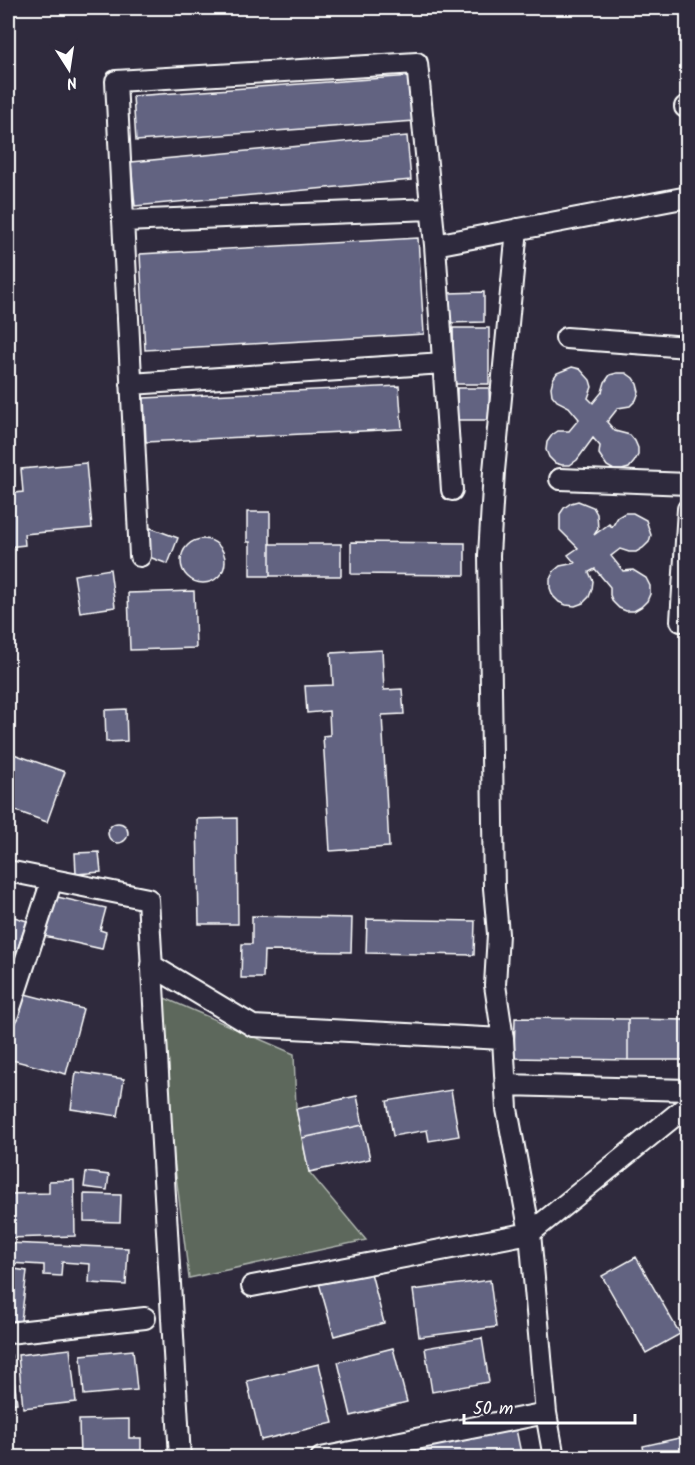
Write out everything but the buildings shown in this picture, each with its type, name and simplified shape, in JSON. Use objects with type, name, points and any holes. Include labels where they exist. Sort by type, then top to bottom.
[{"type":"street","points":[[140,556],[116,81],[417,63],[435,245],[452,490]]},
{"type":"street","points":[[435,245],[687,197]]},
{"type":"street","points":[[123,221],[431,209]]},
{"type":"street","points":[[517,229],[494,471],[489,555],[494,888],[498,934],[495,985],[503,1039],[507,1109],[530,1233],[546,1413],[554,1458]]},
{"type":"street","points":[[566,338],[687,347]]},
{"type":"street","points":[[131,384],[443,363]]},
{"type":"street","points":[[560,479],[687,484]]},
{"type":"street","points":[[681,621],[687,510]]},
{"type":"street","points":[[8,872],[148,899],[180,1458]]},
{"type":"street","points":[[8,1014],[52,880]]},
{"type":"street","points":[[151,965],[252,1026],[503,1039]]},
{"type":"street","points":[[506,1085],[687,1090]]},
{"type":"street","points":[[252,1286],[530,1233],[687,1105]]},
{"type":"street","points":[[8,1333],[145,1318]]},
{"type":"street","points":[[321,1458],[546,1413]]},
{"type":"green space","points":[[153,993],[294,1054],[296,1109],[309,1172],[366,1240],[189,1278]]}]
